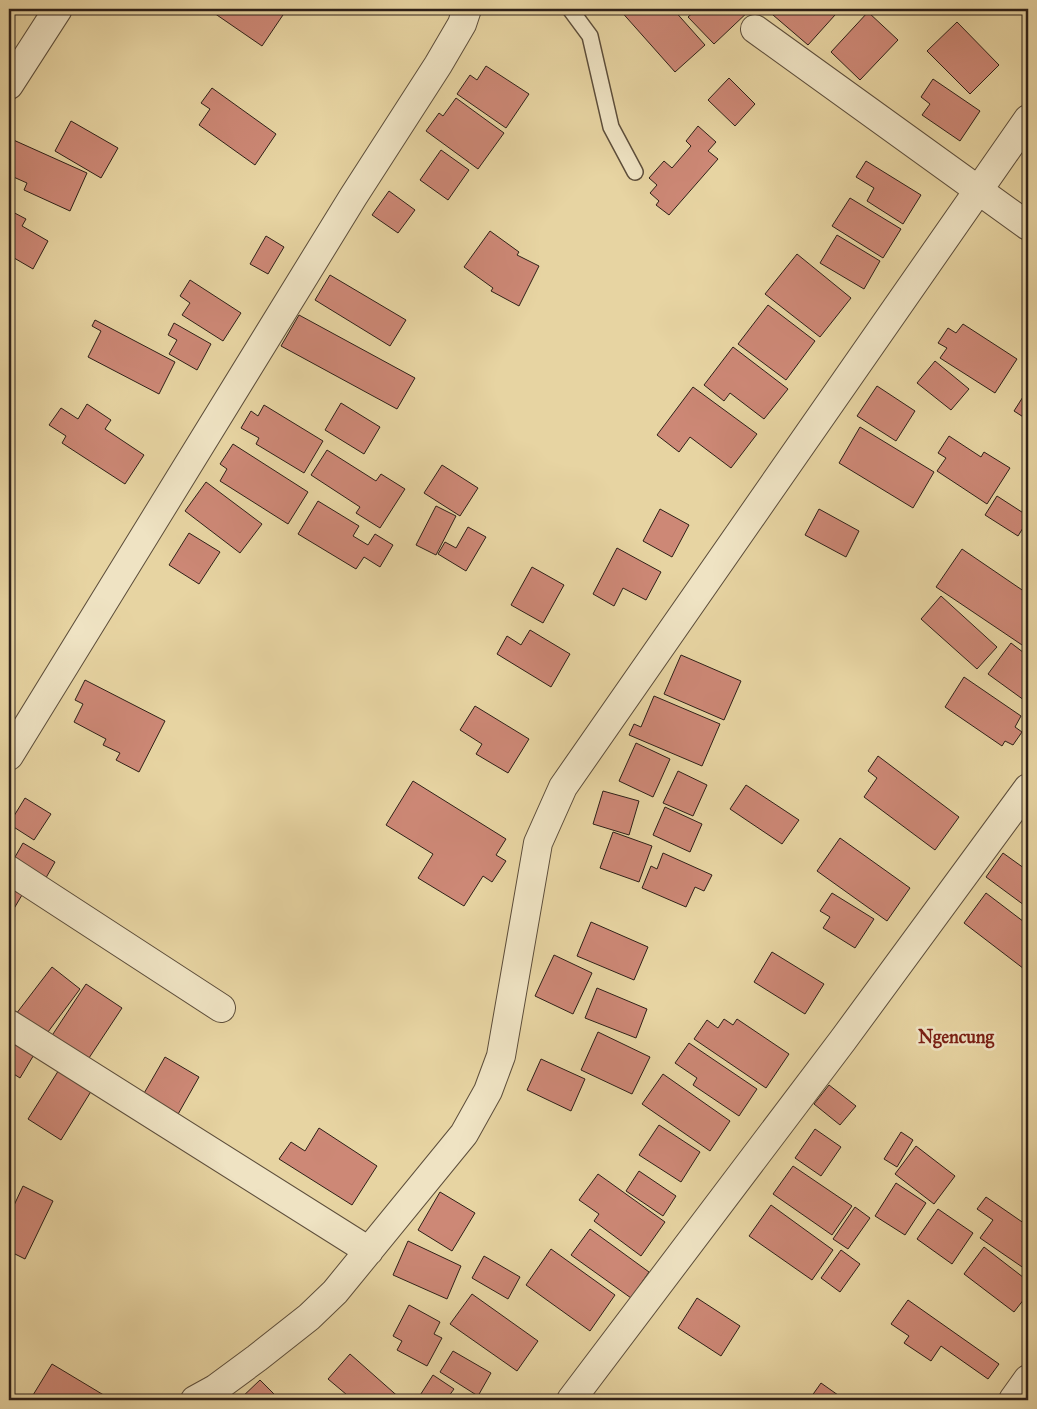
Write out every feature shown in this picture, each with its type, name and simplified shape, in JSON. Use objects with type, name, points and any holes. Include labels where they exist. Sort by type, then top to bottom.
[{"type":"street","points":[[9,85],[58,9]]},
{"type":"street","points":[[9,756],[353,196],[438,65],[462,24],[467,9]]},
{"type":"street","points":[[755,30],[1028,226]]},
{"type":"street","points":[[195,1400],[257,1358],[309,1317],[335,1292],[464,1134],[488,1091],[501,1056],[538,843],[563,787],[1028,119]]},
{"type":"street","points":[[571,1400],[843,1040],[1028,788]]},
{"type":"street","points":[[9,870],[221,1008]]},
{"type":"street","points":[[9,1024],[369,1251]]},
{"type":"street","points":[[1012,1400],[1028,1380]]},
{"type":"lane","points":[[570,9],[590,36],[610,127],[635,172]]},
{"type":"building","points":[[217,9],[287,9],[262,46],[214,13]]},
{"type":"building","points":[[619,9],[673,9],[705,45],[675,72]]},
{"type":"building","points":[[697,9],[751,9],[714,44],[688,17]]},
{"type":"building","points":[[766,9],[828,9],[835,15],[808,45]]},
{"type":"building","points":[[868,12],[898,40],[860,80],[831,52]]},
{"type":"building","points":[[957,22],[999,65],[970,94],[927,51]]},
{"type":"building","points":[[486,66],[529,94],[506,128],[457,94],[470,75],[477,80]]},
{"type":"building","points":[[729,78],[755,104],[735,126],[708,100]]},
{"type":"building","points":[[933,79],[980,111],[960,141],[922,115],[930,104],[921,97]]},
{"type":"building","points":[[212,88],[276,134],[255,165],[199,125],[210,109],[201,103]]},
{"type":"building","points":[[456,98],[504,133],[478,169],[426,131],[439,113],[443,116]]},
{"type":"building","points":[[71,121],[118,148],[101,178],[55,151]]},
{"type":"building","points":[[698,126],[716,142],[708,151],[718,159],[669,215],[656,205],[659,201],[650,193],[657,185],[649,178],[664,161],[672,168],[691,146],[686,141]]},
{"type":"building","points":[[9,138],[87,173],[70,211],[24,190],[27,183],[9,175]]},
{"type":"building","points":[[441,150],[469,170],[448,200],[420,180]]},
{"type":"building","points":[[866,161],[921,195],[903,224],[867,201],[874,188],[856,177]]},
{"type":"building","points":[[389,191],[415,210],[398,233],[372,215]]},
{"type":"building","points":[[850,198],[901,229],[883,258],[832,226]]},
{"type":"building","points":[[9,210],[26,219],[22,226],[48,241],[33,269],[9,255]]},
{"type":"building","points":[[490,231],[519,252],[517,255],[539,266],[519,306],[491,291],[493,288],[464,267]]},
{"type":"building","points":[[837,235],[880,261],[864,289],[820,263]]},
{"type":"building","points":[[266,236],[284,247],[268,274],[250,264]]},
{"type":"building","points":[[797,254],[851,298],[820,337],[765,294]]},
{"type":"building","points":[[330,275],[406,320],[390,346],[315,300]]},
{"type":"building","points":[[190,280],[241,313],[223,341],[182,315],[190,303],[180,296]]},
{"type":"building","points":[[768,305],[815,341],[786,380],[738,344]]},
{"type":"building","points":[[299,315],[415,378],[397,409],[281,346]]},
{"type":"building","points":[[95,320],[175,362],[159,394],[88,357],[101,331],[92,326]]},
{"type":"building","points":[[174,323],[211,344],[197,370],[169,354],[177,340],[168,335]]},
{"type":"building","points":[[963,324],[1017,359],[995,393],[940,358],[947,348],[938,343],[948,328],[956,333]]},
{"type":"building","points":[[733,347],[788,389],[764,419],[730,393],[724,401],[704,385]]},
{"type":"building","points":[[935,361],[969,389],[951,410],[917,383]]},
{"type":"building","points":[[877,386],[915,411],[896,441],[857,416]]},
{"type":"building","points":[[693,387],[757,434],[731,468],[690,437],[679,452],[657,435]]},
{"type":"building","points":[[1028,389],[1028,420],[1014,411]]},
{"type":"building","points":[[341,403],[380,427],[364,454],[325,430]]},
{"type":"building","points":[[87,404],[111,420],[105,429],[144,455],[125,484],[62,443],[66,436],[49,425],[61,408],[78,419]]},
{"type":"building","points":[[264,405],[323,441],[304,473],[256,444],[259,438],[241,428],[251,411],[258,416]]},
{"type":"building","points":[[860,427],[934,472],[913,508],[839,463]]},
{"type":"building","points":[[949,436],[981,457],[984,452],[1010,468],[987,504],[937,471],[946,458],[938,453]]},
{"type":"building","points":[[233,444],[308,492],[288,524],[220,481],[227,469],[220,464]]},
{"type":"building","points":[[327,450],[376,481],[381,474],[405,489],[380,528],[356,513],[360,507],[311,475]]},
{"type":"building","points":[[442,465],[478,488],[460,516],[424,493]]},
{"type":"building","points":[[206,482],[262,524],[240,553],[185,511]]},
{"type":"building","points":[[997,496],[1028,516],[1028,520],[1018,536],[985,515]]},
{"type":"building","points":[[318,501],[359,526],[353,536],[368,545],[375,534],[393,545],[380,567],[364,557],[356,569],[298,534]]},
{"type":"building","points":[[436,506],[456,516],[436,555],[416,545]]},
{"type":"building","points":[[660,509],[689,525],[672,557],[643,541]]},
{"type":"building","points":[[819,509],[859,531],[846,557],[805,535]]},
{"type":"building","points":[[468,527],[486,537],[466,571],[438,554],[445,542],[456,548]]},
{"type":"building","points":[[189,533],[220,552],[199,584],[169,565]]},
{"type":"building","points":[[617,548],[661,572],[646,600],[623,588],[614,606],[593,594]]},
{"type":"building","points":[[962,549],[1028,594],[1028,649],[936,587]]},
{"type":"building","points":[[532,567],[564,585],[543,623],[511,605]]},
{"type":"building","points":[[941,596],[997,647],[977,669],[921,619]]},
{"type":"building","points":[[530,630],[570,654],[551,687],[497,654],[507,636],[521,645]]},
{"type":"building","points":[[1011,643],[1028,656],[1028,703],[988,674]]},
{"type":"building","points":[[681,655],[741,681],[724,720],[664,694]]},
{"type":"building","points":[[964,677],[1021,716],[1015,727],[1022,732],[1013,745],[1005,741],[1002,746],[945,707]]},
{"type":"building","points":[[85,680],[165,721],[139,772],[116,760],[120,753],[103,745],[106,739],[74,722],[83,704],[75,700]]},
{"type":"building","points":[[654,696],[720,724],[702,766],[629,735],[634,724],[641,727]]},
{"type":"building","points":[[475,706],[529,739],[508,773],[476,754],[482,744],[460,730]]},
{"type":"building","points":[[636,743],[670,759],[653,797],[619,781]]},
{"type":"building","points":[[878,756],[959,817],[935,850],[864,797],[877,778],[868,771]]},
{"type":"building","points":[[678,771],[707,785],[693,816],[663,803]]},
{"type":"building","points":[[413,781],[506,839],[496,855],[506,861],[492,882],[483,876],[464,906],[418,878],[433,854],[386,825]]},
{"type":"building","points":[[746,785],[799,820],[782,844],[730,809]]},
{"type":"building","points":[[603,791],[639,801],[629,835],[593,824]]},
{"type":"building","points":[[25,798],[51,814],[34,840],[9,824]]},
{"type":"building","points":[[665,807],[702,824],[690,852],[653,835]]},
{"type":"building","points":[[613,832],[652,846],[639,882],[600,868]]},
{"type":"building","points":[[840,838],[910,888],[887,921],[817,871]]},
{"type":"building","points":[[23,843],[55,862],[43,883],[11,864]]},
{"type":"building","points":[[663,853],[712,875],[704,891],[695,887],[686,907],[642,888],[651,866],[657,869]]},
{"type":"building","points":[[1003,853],[1028,871],[1028,908],[986,877]]},
{"type":"building","points":[[9,887],[22,895],[9,917]]},
{"type":"building","points":[[832,893],[874,919],[855,948],[823,928],[830,917],[820,911]]},
{"type":"building","points":[[986,893],[1028,925],[1028,972],[964,923]]},
{"type":"building","points":[[591,922],[648,947],[634,980],[577,956]]},
{"type":"building","points":[[772,952],[824,984],[805,1014],[754,982]]},
{"type":"building","points":[[554,955],[592,973],[573,1014],[535,996]]},
{"type":"building","points":[[52,967],[80,989],[45,1036],[16,1014]]},
{"type":"building","points":[[86,984],[122,1008],[87,1061],[51,1037]]},
{"type":"building","points":[[597,988],[647,1009],[636,1038],[585,1018]]},
{"type":"building","points":[[724,1019],[733,1025],[737,1019],[789,1054],[766,1088],[694,1039],[707,1020],[718,1028]]},
{"type":"building","points":[[9,1030],[38,1048],[20,1078],[9,1071]]},
{"type":"building","points":[[598,1032],[650,1057],[632,1094],[581,1070]]},
{"type":"building","points":[[689,1043],[757,1089],[739,1116],[693,1085],[697,1078],[675,1063]]},
{"type":"building","points":[[165,1057],[199,1077],[177,1116],[143,1095]]},
{"type":"building","points":[[541,1059],[585,1079],[571,1111],[527,1090]]},
{"type":"building","points":[[62,1065],[95,1085],[61,1140],[28,1119]]},
{"type":"building","points":[[663,1074],[730,1121],[710,1151],[642,1104]]},
{"type":"building","points":[[829,1085],[856,1106],[840,1125],[814,1104]]},
{"type":"building","points":[[659,1125],[700,1152],[681,1182],[639,1155]]},
{"type":"building","points":[[319,1128],[377,1166],[352,1205],[279,1159],[291,1142],[305,1151]]},
{"type":"building","points":[[815,1129],[841,1147],[821,1176],[795,1158]]},
{"type":"building","points":[[901,1132],[913,1140],[897,1167],[884,1159]]},
{"type":"building","points":[[916,1146],[955,1176],[934,1204],[895,1174]]},
{"type":"building","points":[[793,1166],[852,1206],[832,1235],[773,1194]]},
{"type":"building","points":[[639,1171],[676,1196],[663,1216],[626,1191]]},
{"type":"building","points":[[598,1174],[665,1222],[641,1256],[594,1221],[599,1214],[579,1200]]},
{"type":"building","points":[[896,1183],[926,1203],[905,1235],[875,1216]]},
{"type":"building","points":[[23,1186],[53,1201],[25,1259],[9,1251],[9,1216]]},
{"type":"building","points":[[440,1192],[475,1213],[452,1251],[418,1230]]},
{"type":"building","points":[[9,1193],[14,1195],[9,1206]]},
{"type":"building","points":[[986,1197],[1028,1226],[1028,1271],[980,1238],[993,1220],[977,1209]]},
{"type":"building","points":[[771,1205],[833,1250],[812,1280],[749,1236]]},
{"type":"building","points":[[855,1207],[870,1218],[848,1249],[833,1239]]},
{"type":"building","points":[[938,1209],[973,1233],[952,1264],[917,1239]]},
{"type":"building","points":[[590,1229],[649,1272],[631,1298],[571,1255]]},
{"type":"building","points":[[408,1241],[461,1266],[447,1299],[393,1275]]},
{"type":"building","points":[[984,1247],[1028,1281],[1028,1294],[1014,1312],[964,1274]]},
{"type":"building","points":[[551,1249],[615,1295],[590,1331],[526,1285]]},
{"type":"building","points":[[841,1250],[860,1264],[840,1292],[821,1278]]},
{"type":"building","points":[[484,1256],[520,1277],[508,1299],[472,1278]]},
{"type":"building","points":[[472,1294],[538,1341],[517,1371],[450,1324]]},
{"type":"building","points":[[697,1298],[740,1326],[721,1356],[678,1328]]},
{"type":"building","points":[[908,1300],[999,1364],[988,1379],[941,1346],[931,1361],[904,1343],[909,1336],[891,1324]]},
{"type":"building","points":[[409,1305],[440,1322],[434,1334],[442,1338],[427,1366],[397,1350],[402,1341],[393,1336]]},
{"type":"building","points":[[453,1351],[491,1373],[478,1396],[440,1372]]},
{"type":"building","points":[[350,1354],[402,1400],[353,1400],[328,1379]]},
{"type":"building","points":[[52,1364],[112,1400],[30,1400]]},
{"type":"building","points":[[433,1375],[454,1389],[446,1400],[417,1400]]},
{"type":"building","points":[[260,1380],[280,1400],[239,1400]]},
{"type":"building","points":[[821,1383],[845,1400],[809,1400]]},
{"type":"building","points":[[459,1396],[466,1400],[456,1400]]},
{"type":"district","name":"Ngencung","points":[[956,1037]]}]
